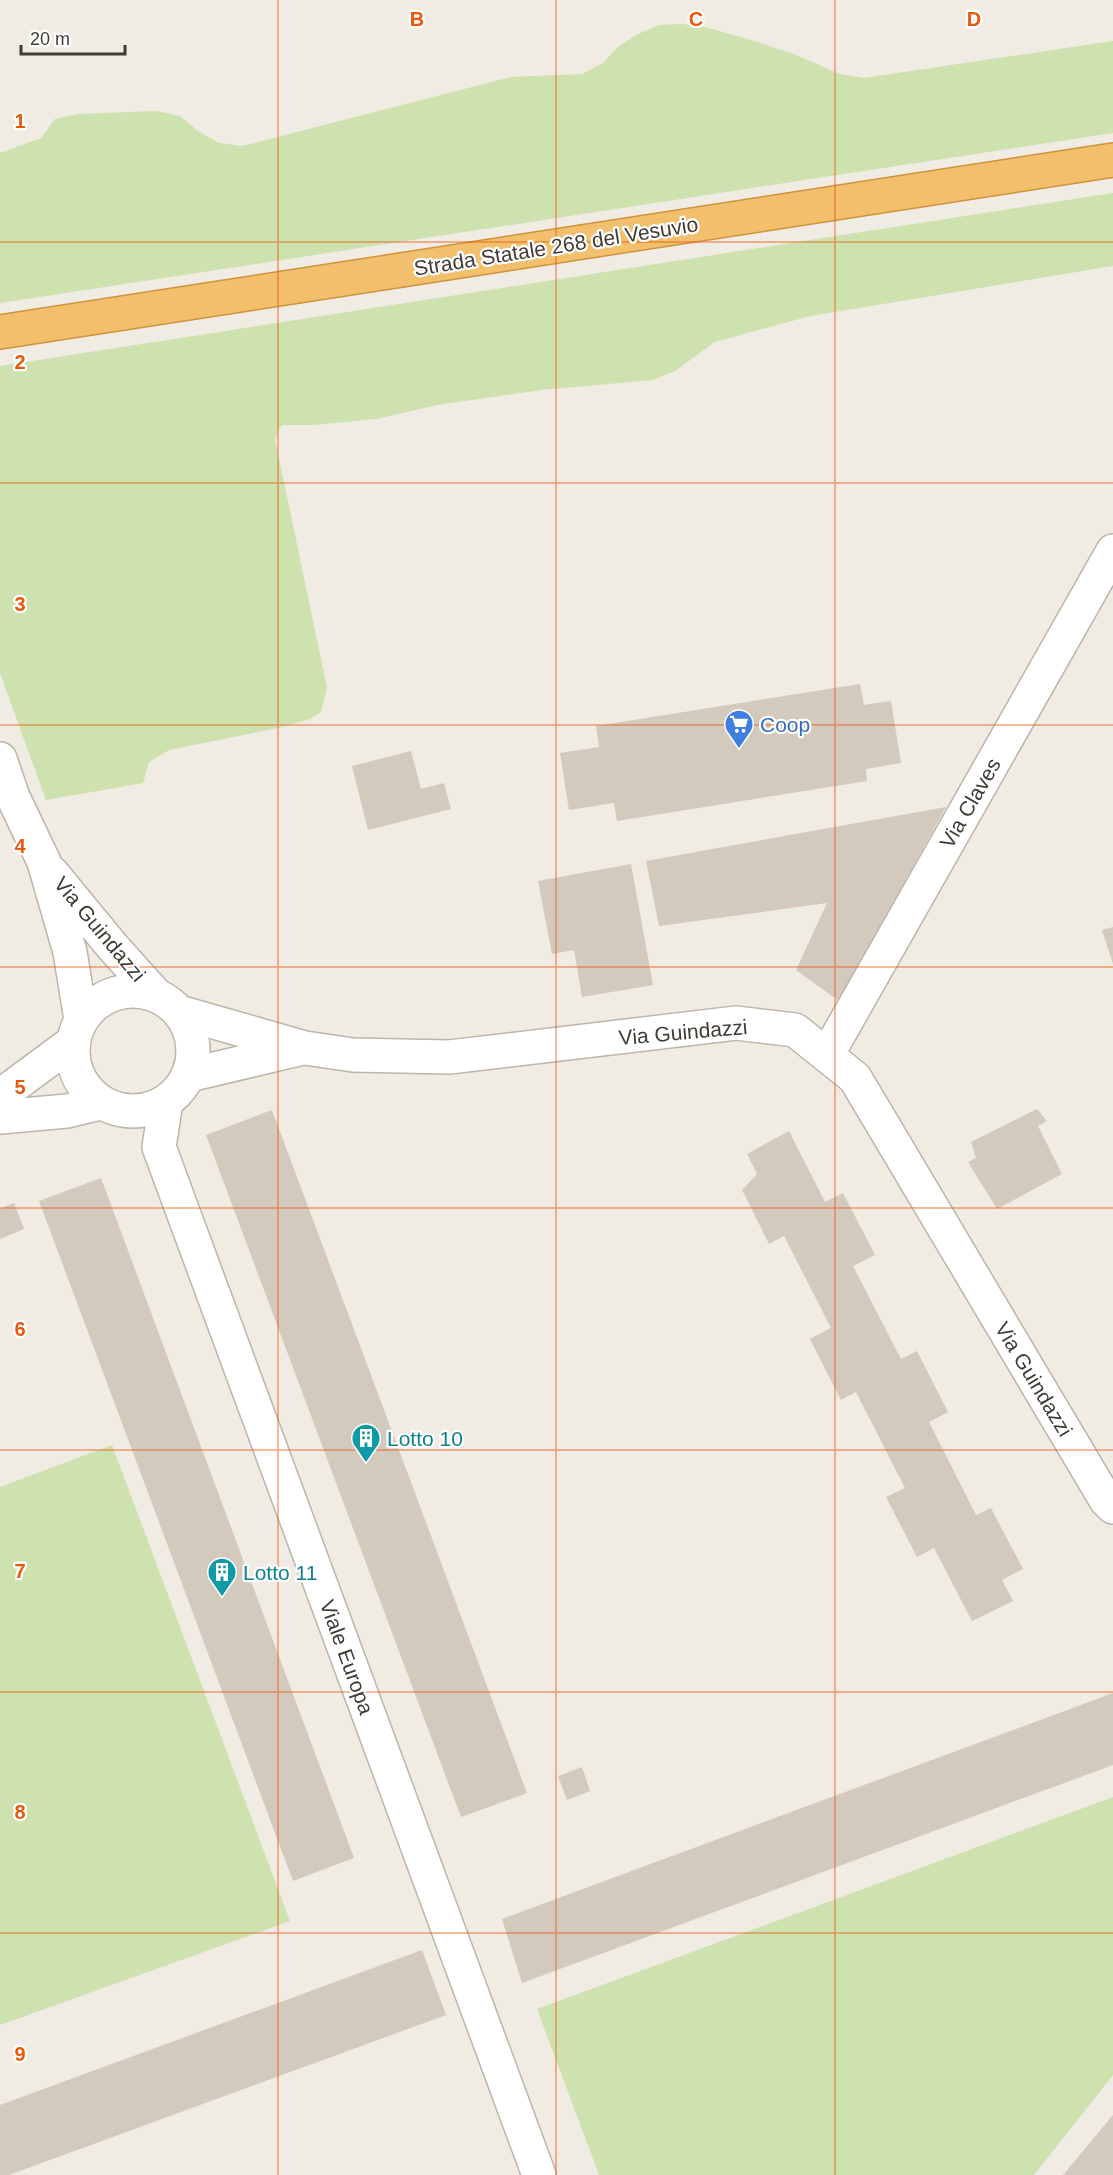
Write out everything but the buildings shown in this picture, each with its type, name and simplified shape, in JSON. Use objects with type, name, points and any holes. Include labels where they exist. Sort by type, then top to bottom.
[{"type":"highway","name":"Strada Statale 268 del Vesuvio","points":[[0,332],[1113,160]]},
{"type":"street","name":"Via Claves","points":[[827,1056],[1113,551]]},
{"type":"street","name":"Via Guindazzi","points":[[0,759],[13,797],[44,862],[70,952],[77,1031]]},
{"type":"street","name":"Via Guindazzi","points":[[44,862],[112,946],[168,1004],[305,1048],[353,1055],[448,1058],[736,1023],[795,1030],[855,1078],[1106,1500],[1113,1507]]},
{"type":"street","points":[[0,1096],[77,1031],[95,1003],[115,994],[136,991],[168,1004],[188,1026],[193,1042],[193,1059],[189,1075],[179,1090],[166,1102],[144,1111],[111,1107],[0,1117]]},
{"type":"street","points":[[77,1031],[73,1065],[83,1086],[159,1147]]},
{"type":"street","points":[[189,1075],[305,1048]]},
{"type":"street","name":"Viale Europa","points":[[166,1102],[159,1147],[539,2175]]},
{"type":"green space","points":[[682,24],[705,27],[751,40],[796,55],[840,74],[864,78],[1113,41],[1113,133],[0,303],[0,153],[41,138],[55,119],[78,114],[156,111],[180,116],[198,131],[219,143],[242,146],[511,77],[582,74],[603,63],[619,46],[638,34],[659,25]]},
{"type":"green space","points":[[1113,193],[1113,266],[810,316],[715,342],[675,371],[653,380],[541,390],[437,405],[377,419],[313,425],[282,425],[275,439],[327,688],[321,712],[310,719],[278,728],[169,750],[149,762],[143,783],[46,800],[0,673],[0,366]]},
{"type":"green space","points":[[112,1445],[290,1921],[0,2025],[0,1487]]},
{"type":"green space","points":[[1113,1797],[1113,2075],[1034,2175],[599,2175],[537,2009]]},
{"type":"place","name":"Coop","points":[[739,750]]},
{"type":"place","name":"Lotto 10","points":[[366,1464]]},
{"type":"place","name":"Lotto 11","points":[[222,1598]]}]
